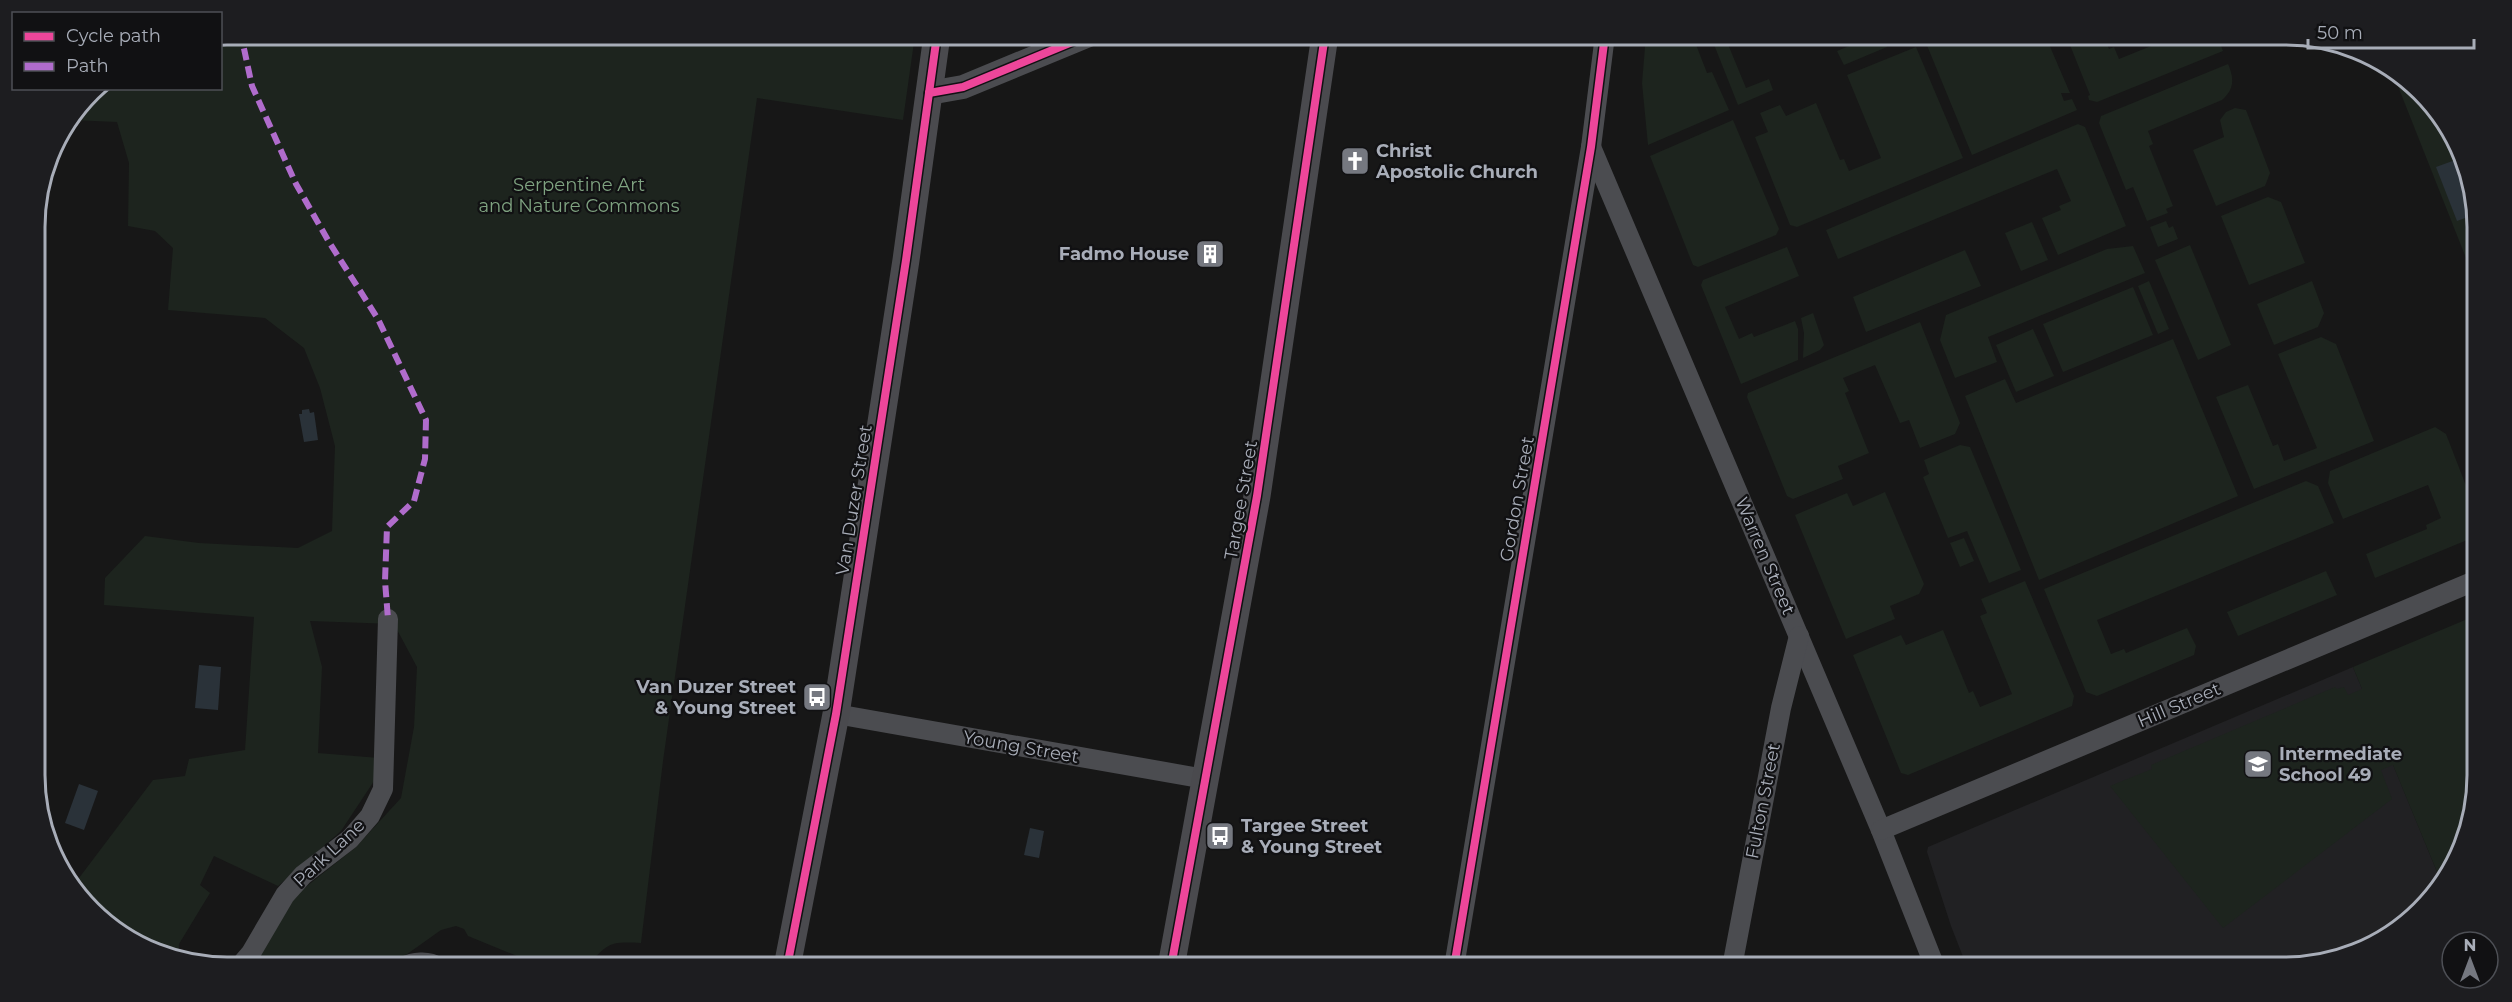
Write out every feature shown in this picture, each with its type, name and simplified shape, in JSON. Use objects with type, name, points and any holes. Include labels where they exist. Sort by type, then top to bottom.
[{"type":"main road","name":"Van Duzer Street","points":[[789,957],[836,714],[905,272],[936,45]]},
{"type":"main road","name":"Targee Street","points":[[1173,957],[1267,433],[1323,45]]},
{"type":"street","points":[[929,93],[963,87],[1063,45]]},
{"type":"street","name":"Gordon Street","points":[[1456,957],[1591,147],[1604,45]]},
{"type":"street","name":"Warren Street","points":[[1591,147],[1881,830],[1931,957]]},
{"type":"street","name":"Hill Street","points":[[1881,830],[2467,584]]},
{"type":"street","name":"Park Lane","points":[[248,957],[285,895],[303,875],[350,839],[370,816],[383,789],[388,620]]},
{"type":"street","name":"Fulton Street","points":[[1734,957],[1781,708],[1799,636]]},
{"type":"street","name":"Young Street","points":[[836,714],[1205,779]]},
{"type":"shaded area","points":[[2454,160],[2461,180],[2466,218],[2457,221],[2436,167]]},
{"type":"shaded area","points":[[309,409],[310,413],[314,412],[318,440],[304,442],[299,414],[302,414],[302,410]]},
{"type":"shaded area","points":[[199,665],[221,667],[218,710],[195,708]]},
{"type":"shaded area","name":"Intermediate School 49","points":[[2353,667],[2438,873],[2422,895],[2405,912],[2376,933],[2343,947],[2320,953],[2297,957],[1963,957],[1927,852],[1928,847]]},
{"type":"shaded area","points":[[79,784],[98,791],[84,830],[65,823]]},
{"type":"shaded area","points":[[1030,828],[1044,831],[1039,858],[1024,855]]},
{"type":"green space","name":"Serpentine Art and Nature Commons","points":[[222,45],[914,45],[903,120],[757,98],[663,761],[641,943],[615,943],[595,957],[519,957],[468,936],[464,929],[456,926],[441,930],[403,957],[256,957],[287,902],[356,847],[401,798],[414,727],[417,667],[394,624],[310,621],[322,667],[318,753],[379,758],[374,781],[341,831],[278,886],[214,856],[200,885],[210,893],[179,944],[179,950],[147,938],[126,926],[107,912],[78,878],[153,780],[185,776],[189,759],[245,750],[254,617],[104,605],[105,578],[145,536],[199,543],[298,548],[332,531],[335,446],[320,388],[304,348],[265,318],[168,310],[173,248],[155,231],[128,226],[129,163],[117,122],[80,120],[107,90],[222,90]]},
{"type":"green space","points":[[1645,45],[1696,45],[1707,73],[1712,72],[1729,110],[1648,145],[1642,83]]},
{"type":"green space","points":[[1714,45],[1728,45],[1746,88],[1769,79],[1773,90],[1738,105]]},
{"type":"green space","points":[[1851,45],[1886,45],[1887,47],[1844,65],[1837,51]]},
{"type":"green space","points":[[1927,45],[2049,45],[2070,93],[2061,93],[2064,101],[2072,99],[2077,110],[1972,155]]},
{"type":"green space","points":[[2070,45],[2107,45],[2109,49],[2114,47],[2119,59],[2151,45],[2221,45],[2223,51],[2097,102],[2089,100],[2090,95]]},
{"type":"green space","points":[[1916,47],[1963,158],[1797,227],[1790,225],[1755,137],[1768,132],[1760,113],[1780,105],[1786,116],[1816,103],[1840,160],[1844,159],[1849,171],[1881,158],[1847,75]]},
{"type":"green space","points":[[2228,64],[2232,83],[2229,92],[2222,100],[2148,131],[2153,144],[2149,146],[2173,206],[2166,209],[2168,213],[2147,221],[2133,187],[2126,190],[2099,123],[2101,116]]},
{"type":"green space","points":[[2397,84],[2429,116],[2443,136],[2453,158],[2461,180],[2465,204],[2467,260]]},
{"type":"green space","points":[[2235,108],[2246,110],[2270,173],[2265,186],[2216,206],[2193,150],[2224,137],[2220,120],[2226,112]]},
{"type":"green space","points":[[1733,120],[1779,229],[1776,235],[1698,267],[1693,265],[1650,156]]},
{"type":"green space","points":[[2078,124],[2085,127],[2126,226],[2058,255],[2042,218],[2061,210],[2059,206],[2071,201],[2057,169],[1838,259],[1826,230]]},
{"type":"green space","points":[[2268,197],[2281,202],[2305,263],[2249,285],[2221,216]]},
{"type":"green space","points":[[2166,221],[2169,228],[2173,226],[2178,239],[2158,247],[2150,227]]},
{"type":"green space","points":[[2032,222],[2048,260],[2021,271],[2005,233]]},
{"type":"green space","points":[[2190,245],[2231,345],[2198,360],[2155,260]]},
{"type":"green space","points":[[2133,246],[2145,273],[1988,337],[1997,362],[1955,378],[1940,340],[1946,315],[2107,249]]},
{"type":"green space","points":[[1787,247],[1799,276],[1725,307],[1739,339],[1752,333],[1754,337],[1795,321],[1798,329],[1798,360],[1741,384],[1701,285],[1703,280]]},
{"type":"green space","points":[[1965,250],[1981,286],[1866,332],[1853,297]]},
{"type":"green space","points":[[2149,281],[2169,329],[2158,334],[2138,286]]},
{"type":"green space","points":[[2312,281],[2324,313],[2318,327],[2274,345],[2257,304]]},
{"type":"green space","points":[[2133,287],[2153,335],[2063,372],[2043,324]]},
{"type":"green space","points":[[1813,313],[1824,345],[1820,350],[1803,358],[1804,333],[1801,318]]},
{"type":"green space","points":[[1920,322],[1960,423],[1955,434],[1920,448],[1909,420],[1900,423],[1875,365],[1843,378],[1849,391],[1845,393],[1869,453],[1838,466],[1843,479],[1793,499],[1787,496],[1747,397],[1748,393]]},
{"type":"green space","points":[[2033,329],[2054,376],[2016,392],[1996,345]]},
{"type":"green space","points":[[2321,337],[2336,344],[2374,441],[2254,489],[2216,397],[2248,385],[2273,446],[2278,444],[2284,461],[2317,448],[2278,354]]},
{"type":"green space","points":[[2173,339],[2238,496],[2039,580],[1965,396],[2005,379],[2016,403]]},
{"type":"green space","points":[[2435,427],[2446,434],[2467,488],[2467,540],[2375,578],[2366,554],[2427,529],[2426,525],[2441,518],[2428,485],[2343,519],[2328,483],[2330,471]]},
{"type":"green space","points":[[1960,445],[1970,447],[2021,570],[1989,583],[1967,531],[1948,538],[1923,477],[1929,474],[1924,460]]},
{"type":"green space","points":[[2306,481],[2318,486],[2334,523],[2097,620],[2111,654],[2124,649],[2126,653],[2187,628],[2196,646],[2194,655],[2097,696],[2086,692],[2044,589]]},
{"type":"green space","points":[[1885,492],[1924,584],[1919,594],[1890,606],[1895,619],[1846,639],[1795,515],[1847,493],[1853,506]]},
{"type":"green space","points":[[1964,538],[1974,561],[1960,567],[1950,543]]},
{"type":"green space","points":[[2326,571],[2337,595],[2238,636],[2227,612]]},
{"type":"green space","points":[[2025,581],[2074,696],[2072,706],[1908,775],[1901,773],[1853,655],[1901,635],[1906,645],[1943,630],[1969,693],[1973,691],[1980,707],[2012,694],[1980,616],[1987,613],[1981,599]]},
{"type":"green space","points":[[2467,619],[2467,787],[2457,833],[2448,855],[2438,873],[2393,765],[2381,770],[2392,799],[2223,928],[2110,786],[2152,769],[2151,765],[2335,687],[2337,689],[2344,687],[2348,695],[2362,689],[2353,667]]},
{"type":"marked path","points":[[243,45],[252,86],[296,184],[329,242],[378,319],[426,420],[425,459],[414,501],[387,527],[385,581],[388,619]]},
{"type":"cycle path","points":[[789,957],[836,714],[906,260],[936,45]]},
{"type":"cycle path","points":[[929,93],[963,87],[1065,45]]},
{"type":"cycle path","points":[[1173,957],[1257,496],[1324,45]]},
{"type":"cycle path","points":[[1456,957],[1591,147],[1604,45]]},
{"type":"place","name":"Christ Apostolic Church","points":[[1355,161]]},
{"type":"place","name":"Fadmo House","points":[[1210,254]]},
{"type":"place","name":"Van Duzer Street & Young Street","points":[[817,697]]},
{"type":"place","name":"Intermediate School 49","points":[[2258,764]]},
{"type":"place","name":"Targee Street & Young Street","points":[[1220,836]]}]
